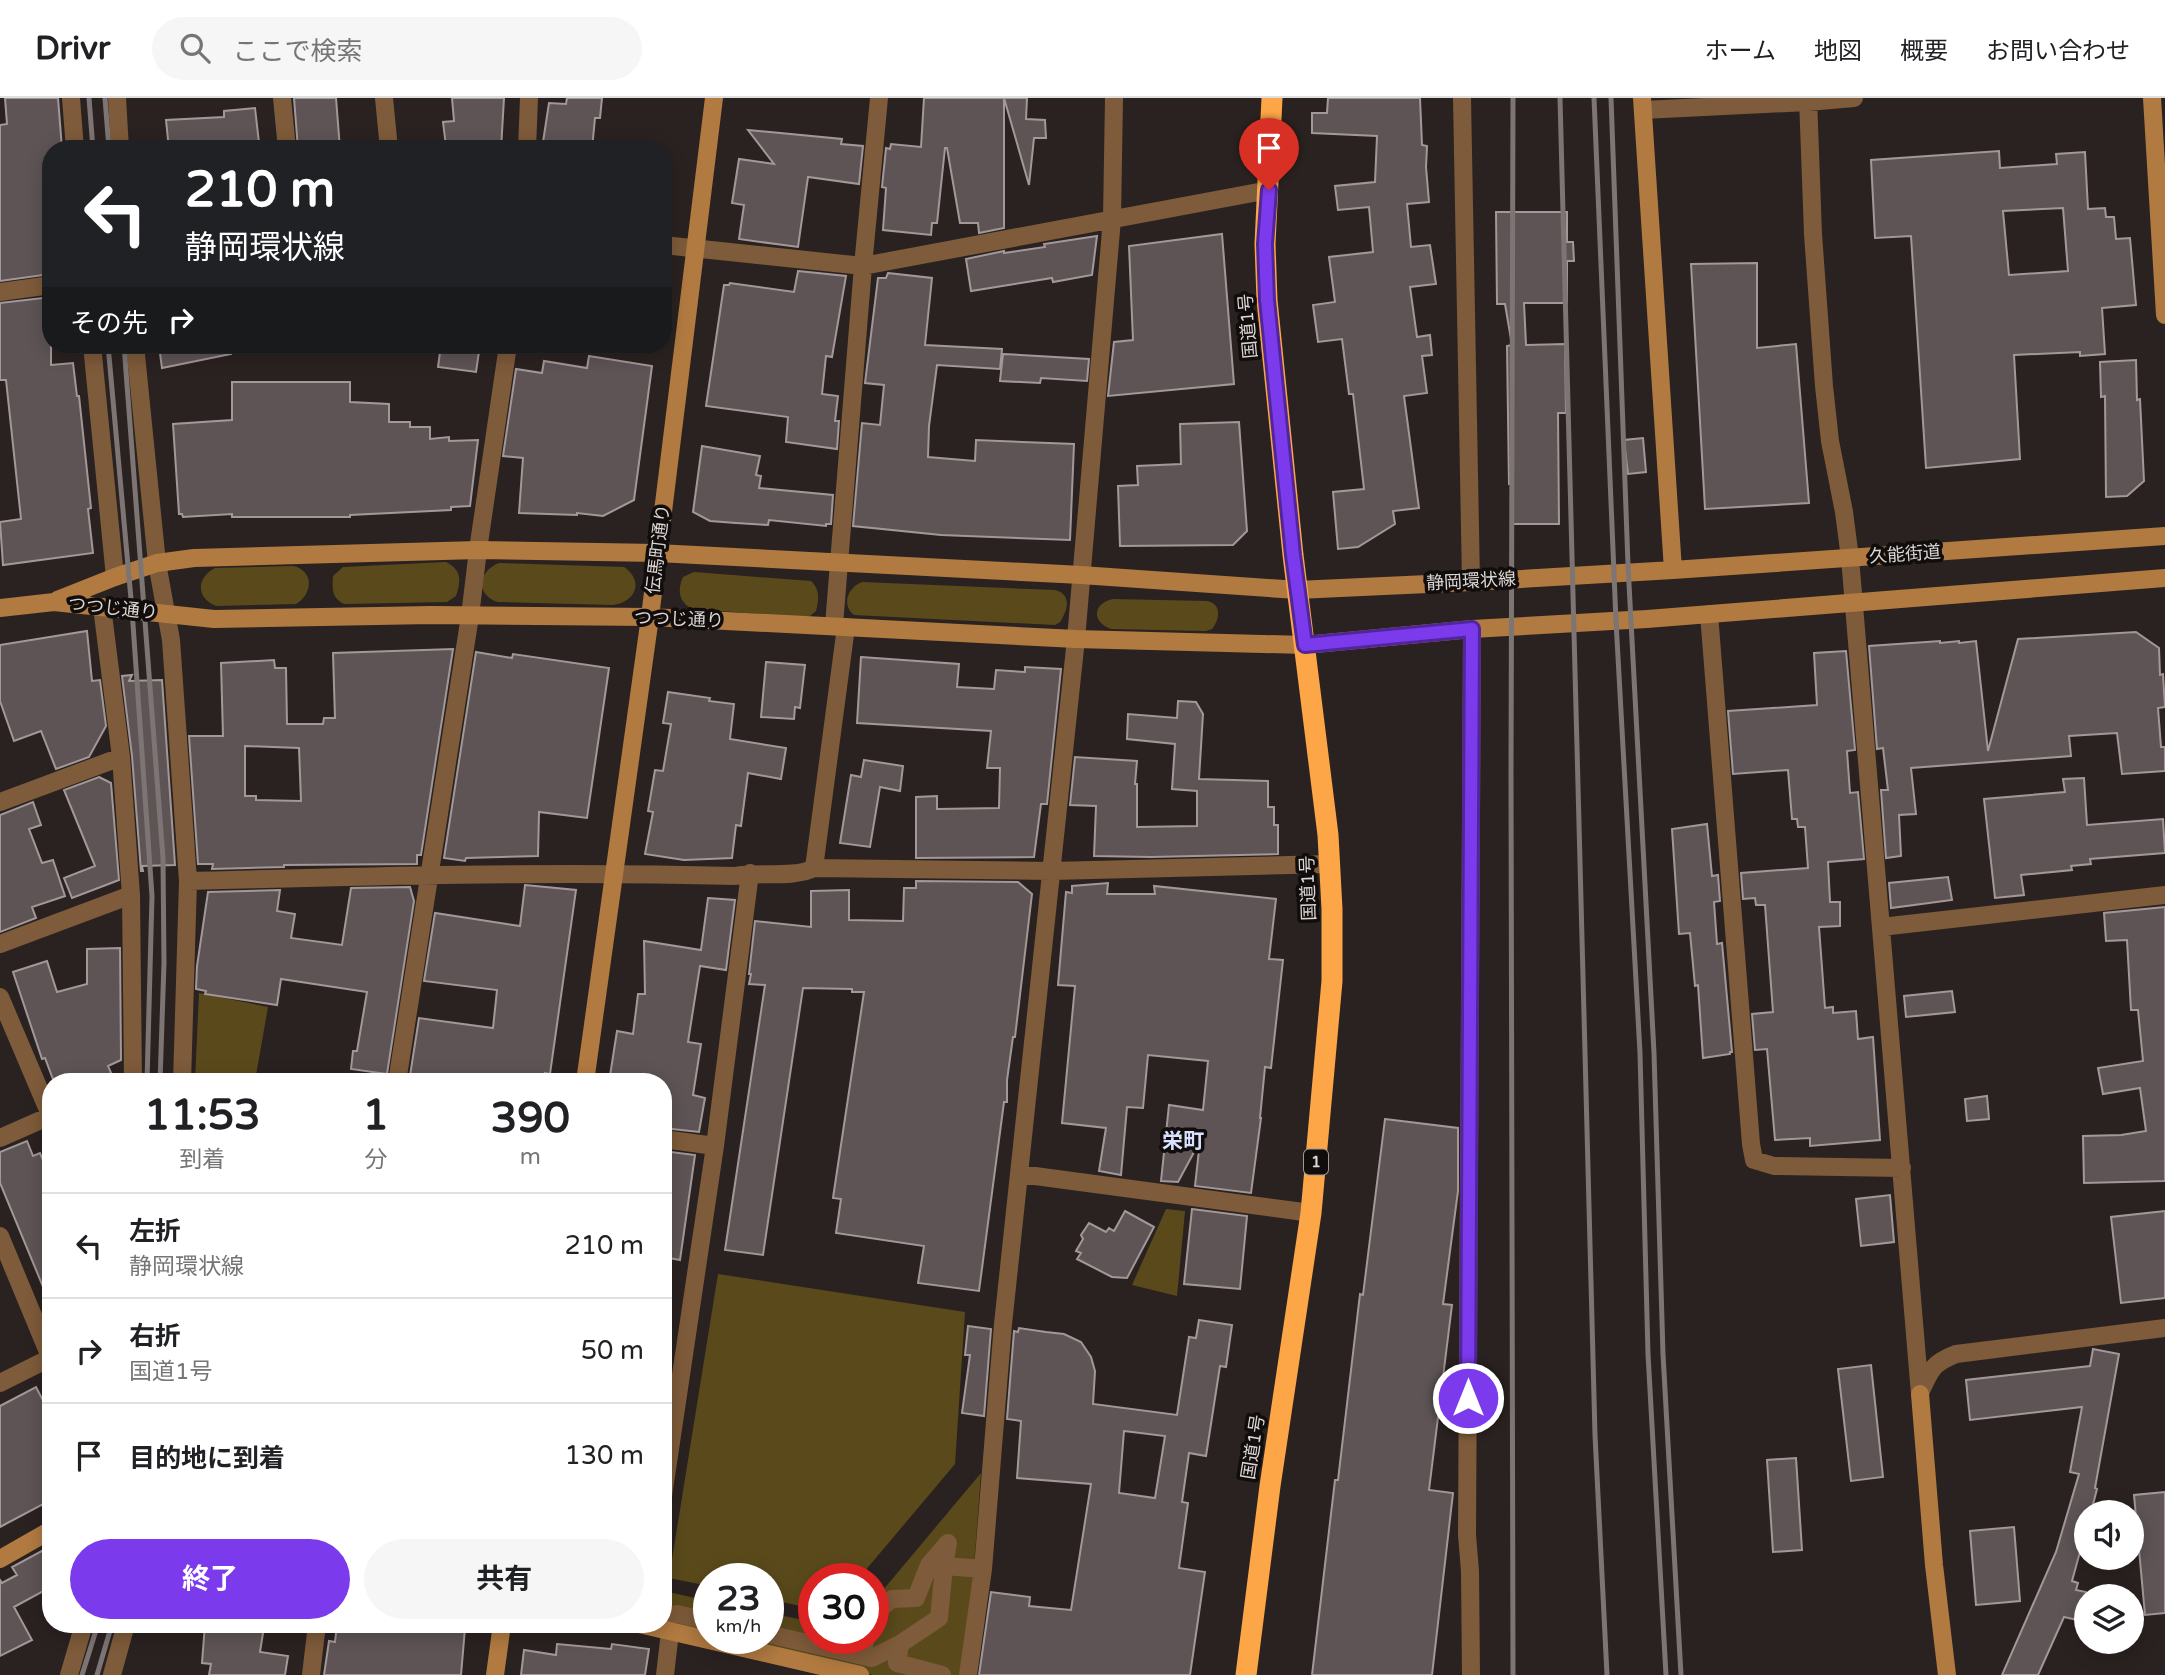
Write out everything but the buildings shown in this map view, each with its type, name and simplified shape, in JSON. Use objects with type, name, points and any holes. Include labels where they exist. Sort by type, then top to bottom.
[{"type":"highway","name":"国道1号","points":[[1246,1675],[1270,1486],[1311,1213],[1332,981],[1328,835],[1297,590],[1267,300],[1265,244],[1272,98]]},
{"type":"main road","name":"伝馬町通り","points":[[586,1073],[650,617],[714,98]]},
{"type":"main road","points":[[2152,98],[2165,315]]},
{"type":"main road","points":[[1642,104],[1673,570]]},
{"type":"main road","name":"久能街道","points":[[1646,571],[2165,536]]},
{"type":"main road","name":"つつじ通り","points":[[54,602],[115,577],[157,564],[194,558],[478,550],[657,553],[1081,575],[1297,590]]},
{"type":"main road","name":"静岡環状線","points":[[1297,590],[1646,571]]},
{"type":"main road","points":[[1305,645],[1472,629],[1647,619],[2165,578]]},
{"type":"main road","name":"つつじ通り","points":[[0,608],[54,602],[214,619],[650,617],[1076,639],[1305,645]]},
{"type":"main road","points":[[1920,1394],[1934,1565],[1947,1675]]},
{"type":"main road","points":[[0,1559],[42,1535]]},
{"type":"main road","points":[[672,1625],[860,1675]]},
{"type":"main road","points":[[495,1675],[501,1633]]},
{"type":"street","points":[[71,98],[74,140]]},
{"type":"street","points":[[117,98],[119,140]]},
{"type":"street","points":[[282,98],[284,140]]},
{"type":"street","points":[[384,98],[388,140]]},
{"type":"street","points":[[527,140],[529,98]]},
{"type":"street","points":[[814,869],[840,626],[839,563],[879,98]]},
{"type":"street","points":[[968,1675],[983,1569],[1003,1324],[1076,639],[1112,219],[1114,98]]},
{"type":"street","points":[[1462,98],[1471,582]]},
{"type":"street","points":[[1642,104],[1854,98]]},
{"type":"street","points":[[1808,100],[1813,234],[1824,386],[1830,442],[1850,558],[1920,1394]]},
{"type":"street","points":[[672,246],[863,266],[1269,190]]},
{"type":"street","points":[[0,292],[42,286]]},
{"type":"street","points":[[93,354],[115,577]]},
{"type":"street","points":[[136,354],[157,564],[171,640],[188,881],[182,1073]]},
{"type":"street","points":[[398,1073],[470,616],[507,354]]},
{"type":"street","points":[[102,607],[121,757],[131,895],[133,1073]]},
{"type":"street","points":[[1709,614],[1754,1160],[1774,1166],[1902,1168]]},
{"type":"street","points":[[1471,1675],[1467,1535],[1472,629]]},
{"type":"street","points":[[0,802],[121,757]]},
{"type":"street","points":[[188,881],[429,874],[615,873],[735,876],[751,873],[800,873],[814,869],[1052,871],[1329,864]]},
{"type":"street","points":[[672,1435],[715,1146],[751,873]]},
{"type":"street","points":[[0,944],[131,895]]},
{"type":"street","points":[[1881,927],[2165,895]]},
{"type":"street","points":[[0,997],[42,1098]]},
{"type":"street","points":[[0,1138],[42,1120]]},
{"type":"street","points":[[672,1140],[715,1146]]},
{"type":"street","points":[[1020,1174],[1311,1213]]},
{"type":"street","points":[[0,1236],[42,1337]]},
{"type":"street","points":[[1920,1394],[1929,1373],[1940,1360],[1956,1354],[2165,1328]]},
{"type":"street","points":[[0,1383],[42,1363]]},
{"type":"street","points":[[889,1601],[916,1598],[929,1565],[948,1543],[939,1618],[889,1650]]},
{"type":"street","points":[[944,1566],[983,1569]]},
{"type":"street","points":[[672,1619],[677,1614],[693,1618]]},
{"type":"street","points":[[69,1675],[82,1633]]},
{"type":"street","points":[[113,1675],[124,1633]]},
{"type":"street","points":[[311,1675],[316,1633]]},
{"type":"street","points":[[664,1675],[666,1633]]},
{"type":"street","points":[[900,1644],[897,1663],[942,1675]]},
{"type":"shaded area","points":[[446,562],[458,572],[459,581],[456,596],[447,602],[344,604],[334,593],[333,576],[343,567]]},
{"type":"shaded area","points":[[499,563],[624,567],[634,579],[635,585],[627,600],[612,605],[498,602],[486,594],[482,583],[487,571]]},
{"type":"shaded area","points":[[294,566],[305,573],[309,584],[305,595],[296,604],[216,606],[202,593],[204,577],[215,568]]},
{"type":"shaded area","points":[[694,572],[811,581],[818,595],[816,611],[810,616],[801,617],[692,609],[684,603],[680,587],[683,577]]},
{"type":"shaded area","points":[[862,582],[1055,590],[1064,595],[1067,603],[1060,622],[1055,625],[854,615],[847,601],[853,588]]},
{"type":"shaded area","points":[[1113,599],[1207,601],[1215,605],[1218,617],[1212,629],[1206,631],[1111,629],[1100,622],[1097,613],[1101,604]]},
{"type":"shaded area","points":[[199,993],[268,1007],[256,1073],[195,1073]]},
{"type":"shaded area","points":[[1166,1209],[1185,1211],[1177,1296],[1132,1285]]},
{"type":"shaded area","points":[[718,1274],[965,1312],[955,1464],[872,1563],[798,1563],[798,1606],[784,1602],[784,1563],[693,1563],[693,1583],[672,1579],[672,1559]]},
{"type":"shaded area","points":[[981,1473],[966,1675],[872,1675],[784,1652],[784,1616],[798,1619],[798,1654],[889,1654],[889,1583]]},
{"type":"shaded area","points":[[672,1593],[693,1598],[693,1629],[672,1623]]},
{"type":"railway","points":[[89,98],[92,140]]},
{"type":"railway","points":[[105,98],[108,140]]},
{"type":"railway","points":[[1513,98],[1513,1675]]},
{"type":"railway","points":[[1560,98],[1595,1435],[1607,1675]]},
{"type":"railway","points":[[1594,98],[1616,621],[1640,1053],[1648,1354],[1666,1675]]},
{"type":"railway","points":[[1611,98],[1628,565],[1654,1053],[1663,1354],[1681,1675]]},
{"type":"railway","points":[[109,354],[132,610],[152,896],[147,1073]]},
{"type":"railway","points":[[125,354],[163,858],[164,963],[160,1073]]},
{"type":"railway","points":[[82,1675],[95,1633]]},
{"type":"railway","points":[[97,1675],[109,1633]]},
{"type":"district","name":"栄町","points":[[1183,1141]]},
{"type":"route","points":[[1269,190],[1265,244],[1267,300],[1305,645],[1472,629],[1468,1398]]}]
